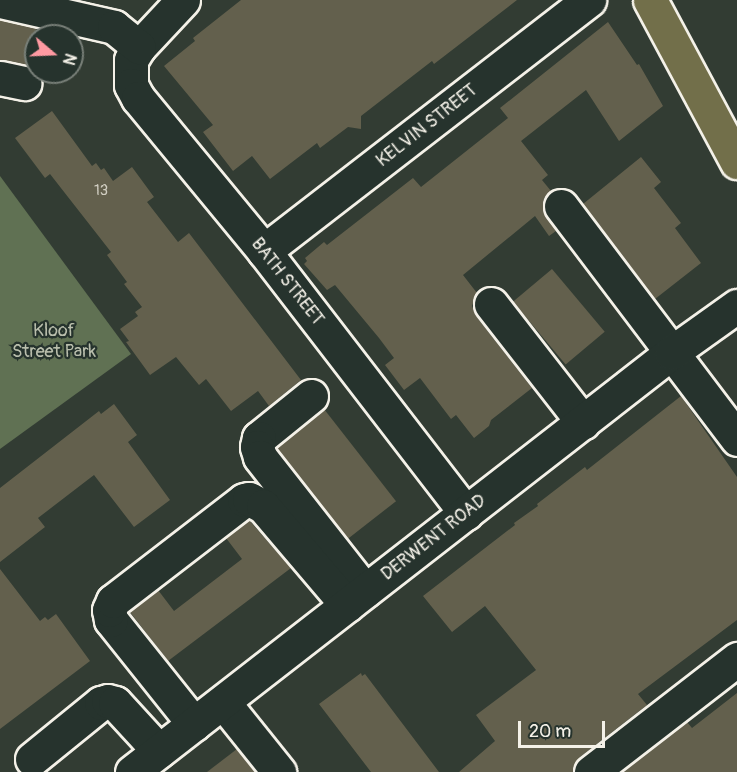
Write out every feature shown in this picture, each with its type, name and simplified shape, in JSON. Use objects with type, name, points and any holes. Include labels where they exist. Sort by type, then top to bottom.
[{"type":"main road","points":[[650,0],[737,162]]},
{"type":"street","points":[[0,1],[114,27],[139,47],[183,0]]},
{"type":"street","name":"KELVIN STREET","points":[[264,251],[589,0]]},
{"type":"street","name":"BATH STREET","points":[[139,47],[132,60],[129,73],[131,85],[138,98],[264,251],[466,513]]},
{"type":"street","points":[[561,206],[737,439]]},
{"type":"street","points":[[491,304],[583,422]]},
{"type":"street","name":"DERWENT ROAD","points":[[132,772],[672,353],[737,306]]},
{"type":"street","points":[[311,396],[260,438],[257,447],[260,457],[356,598]]},
{"type":"street","points":[[194,724],[109,616],[110,606],[123,594],[244,500],[249,499],[263,506],[356,598]]},
{"type":"street","points":[[591,772],[737,659]]},
{"type":"street","points":[[32,759],[101,703],[108,700],[115,703],[159,751]]},
{"type":"street","points":[[223,702],[279,772]]},
{"type":"green space","name":"Kloof Street Park","points":[[0,176],[131,354],[0,449]]},
{"type":"building","points":[[241,0],[517,0],[434,64],[432,61],[361,116],[361,129],[348,127],[320,148],[317,143],[270,179],[252,156],[233,171],[203,132],[213,125],[164,66],[195,41],[193,38]]},
{"type":"building","points":[[0,20],[24,25],[24,65],[0,60]]},
{"type":"building","points":[[608,22],[637,65],[639,64],[663,106],[619,141],[586,90],[521,141],[548,175],[542,180],[551,191],[544,198],[543,209],[556,231],[549,236],[535,216],[463,275],[477,293],[472,306],[476,316],[532,388],[491,420],[489,426],[474,438],[456,415],[451,419],[420,378],[404,390],[385,365],[394,358],[379,338],[335,285],[327,290],[304,264],[307,261],[305,258],[324,242],[327,245],[413,178],[421,187],[508,118],[500,108]]},
{"type":"building","points":[[52,111],[92,166],[96,163],[101,170],[104,168],[113,181],[132,167],[154,197],[147,202],[178,242],[189,233],[301,380],[269,406],[258,391],[231,411],[206,379],[199,385],[176,357],[150,375],[126,342],[129,341],[120,329],[138,316],[135,312],[142,307],[124,284],[127,282],[107,255],[111,252],[50,174],[45,178],[15,138]]},
{"type":"building","points":[[641,157],[661,182],[654,188],[681,223],[675,228],[701,263],[655,299],[583,204]]},
{"type":"building","points":[[552,269],[605,332],[566,365],[513,302]]},
{"type":"building","points":[[681,396],[737,477],[737,620],[638,694],[647,705],[580,757],[573,772],[459,772],[495,741],[476,715],[536,670],[485,606],[452,632],[423,596],[515,525],[514,523],[538,506],[537,504],[585,467],[587,470]]},
{"type":"building","points":[[114,404],[137,435],[128,442],[170,500],[134,527],[94,475],[38,518],[45,527],[0,562],[0,488],[99,411],[101,414]]},
{"type":"building","points":[[324,409],[396,501],[348,539],[276,447]]},
{"type":"building","points":[[249,520],[291,568],[168,661],[130,612],[158,590],[174,611],[242,559],[226,538]]},
{"type":"building","points":[[0,569],[40,621],[45,617],[48,620],[56,614],[90,661],[0,729]]},
{"type":"building","points":[[361,673],[362,676],[365,674],[439,772],[371,772],[319,704]]},
{"type":"building","points":[[737,693],[737,772],[622,772],[687,722],[692,728]]},
{"type":"building","points":[[237,749],[255,772],[207,772]]}]
